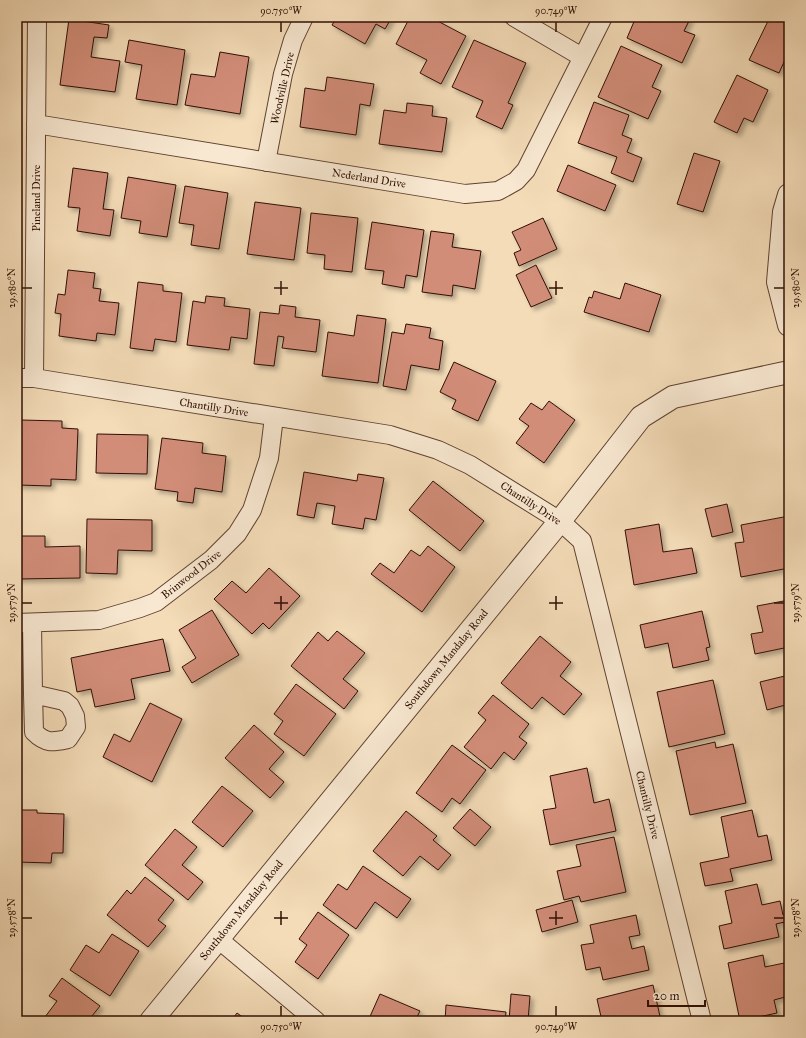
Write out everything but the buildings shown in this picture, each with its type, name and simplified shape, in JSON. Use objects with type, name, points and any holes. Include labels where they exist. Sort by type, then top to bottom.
[{"type":"street","name":"Pineland Drive","points":[[26,378],[36,124],[37,17]]},
{"type":"street","name":"Woodville Drive","points":[[266,162],[283,74],[293,40],[304,17]]},
{"type":"street","points":[[514,17],[582,57]]},
{"type":"street","name":"Nederland Drive","points":[[36,124],[465,194],[498,192],[516,181],[526,170],[603,17]]},
{"type":"street","points":[[789,195],[784,212],[778,282],[789,325]]},
{"type":"street","name":"Southdown Mandalay Road","points":[[151,1021],[217,938],[560,520],[642,417],[673,397],[789,372]]},
{"type":"street","name":"Chantilly Drive","points":[[26,378],[390,435],[438,450],[470,465],[560,520],[582,541],[702,1021]]},
{"type":"street","name":"Brinwood Drive","points":[[24,623],[100,620],[140,608],[156,602],[211,560],[237,534],[252,510],[270,458],[274,416]]},
{"type":"street","points":[[24,623],[33,694]]},
{"type":"street","points":[[217,938],[316,1021]]}]
